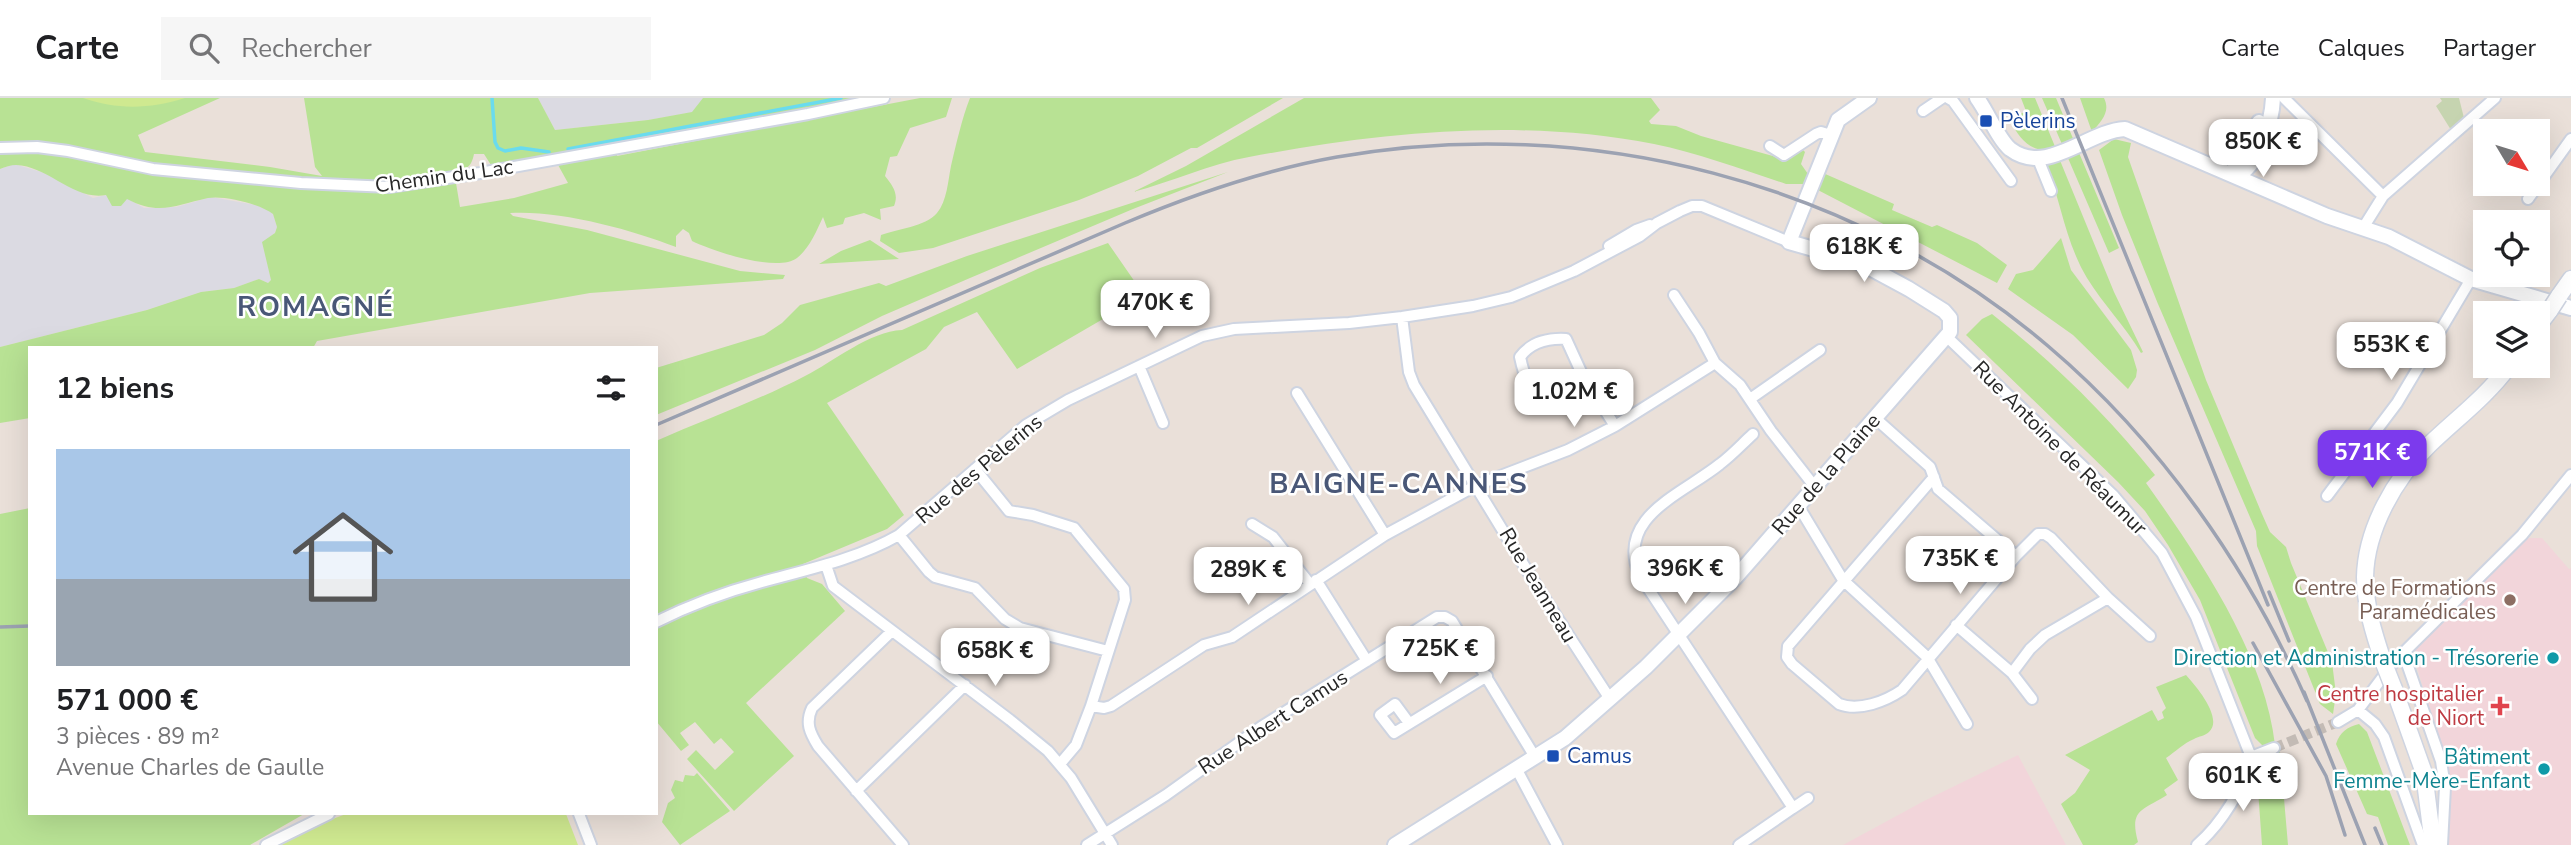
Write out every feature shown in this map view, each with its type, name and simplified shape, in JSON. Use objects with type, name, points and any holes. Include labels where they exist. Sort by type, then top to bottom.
[{"type":"main road","points":[[2550,310],[2571,279]]},
{"type":"main road","points":[[2433,845],[2428,794],[2420,759],[2371,622],[2365,574],[2373,534],[2396,485],[2411,465],[2498,378]]},
{"type":"street","name":"Chemin du Lac","points":[[0,148],[68,150],[153,169],[301,183],[389,187],[480,173],[884,98]]},
{"type":"street","points":[[1869,98],[1841,116],[1789,242],[1859,262],[1875,270],[1944,311],[1950,318],[1949,331]]},
{"type":"street","points":[[1923,111],[1942,98]]},
{"type":"street","points":[[1948,98],[2011,181]]},
{"type":"street","points":[[1976,98],[2019,153],[2030,158],[2058,154],[2110,131],[2125,129],[2327,216],[2415,249],[2471,279],[2571,308]]},
{"type":"street","points":[[1986,98],[2002,129]]},
{"type":"street","points":[[2234,175],[2250,167],[2258,152],[2269,121],[2271,98]]},
{"type":"street","points":[[2234,175],[2271,98]]},
{"type":"street","points":[[2284,98],[2383,196]]},
{"type":"street","points":[[2363,228],[2383,196],[2495,98]]},
{"type":"street","points":[[1983,141],[2002,129]]},
{"type":"street","points":[[1770,146],[1784,155],[1816,134],[1821,132],[1831,135]]},
{"type":"street","points":[[2528,199],[2571,139]]},
{"type":"street","points":[[2258,152],[2258,169],[2266,189]]},
{"type":"street","points":[[2040,158],[2051,191]]},
{"type":"street","name":"Rue des Pèlerins","points":[[658,621],[690,605],[826,565],[884,543],[899,535],[1026,425],[1068,400],[1218,331],[1402,317],[1511,297],[1574,271],[1688,208],[1702,206],[1789,242]]},
{"type":"street","points":[[2327,496],[2397,404],[2471,279]]},
{"type":"street","points":[[1674,295],[1715,363],[1740,385],[1771,431],[1815,487]]},
{"type":"street","name":"Rue Jeanneau","points":[[1402,317],[1409,372],[1414,385],[1536,585],[1610,699]]},
{"type":"street","name":"Rue de la Plaine","points":[[1395,845],[1576,730],[1679,637],[1799,507],[1949,331]]},
{"type":"street","name":"Rue Antoine de Réaumur","points":[[1949,331],[2113,495],[2162,553],[2196,617],[2250,757]]},
{"type":"street","points":[[1582,374],[1547,393],[1536,390],[1524,375],[1520,357],[1527,347],[1553,338],[1566,339],[1582,374],[1615,426]]},
{"type":"street","points":[[1750,399],[1820,350]]},
{"type":"street","points":[[1091,706],[1111,706],[1204,645],[1232,637],[1385,535],[1477,485],[1568,450],[1615,426],[1715,363]]},
{"type":"street","points":[[1139,366],[1163,423]]},
{"type":"street","points":[[1297,393],[1385,535]]},
{"type":"street","points":[[1875,418],[1930,467],[1938,489],[2016,556]]},
{"type":"street","points":[[1753,434],[1721,463],[1648,516],[1635,538],[1635,564],[1679,637],[1793,808]]},
{"type":"street","points":[[975,469],[1009,511],[1033,515],[1078,530],[1124,589],[1125,600],[1091,706],[1076,744],[1060,764]]},
{"type":"street","points":[[2338,722],[2358,710],[2403,652],[2522,534],[2571,475]]},
{"type":"street","points":[[1934,477],[1788,646],[1787,657],[1792,664],[1839,704],[1854,708],[1893,696],[1902,690],[1927,657],[2033,537],[2045,534],[2150,636]]},
{"type":"street","points":[[1799,507],[1843,580],[1927,657],[1967,724]]},
{"type":"street","points":[[1252,524],[1273,537],[1313,582],[1367,660]]},
{"type":"street","points":[[899,535],[935,577],[975,588],[1013,625],[1108,651]]},
{"type":"street","points":[[826,565],[833,586],[1010,720],[1060,764],[1112,845]]},
{"type":"street","points":[[2012,674],[2030,649],[2045,635],[2108,598]]},
{"type":"street","name":"Rue Albert Camus","points":[[1087,845],[1166,795],[1252,733],[1437,617],[1452,621],[1535,757]]},
{"type":"street","points":[[1956,625],[2012,674],[2032,699]]},
{"type":"street","points":[[892,631],[811,708],[808,716],[810,733],[902,845]]},
{"type":"street","points":[[2403,652],[2441,761],[2445,787],[2442,845]]},
{"type":"street","points":[[1409,723],[1487,676]]},
{"type":"street","points":[[856,791],[965,685]]},
{"type":"street","points":[[2358,710],[2375,724],[2384,737],[2423,845]]},
{"type":"street","points":[[2197,845],[2227,809],[2244,776],[2250,757],[2274,748]]},
{"type":"street","points":[[1516,768],[1557,845]]},
{"type":"street","points":[[1739,845],[1808,798]]},
{"type":"street","points":[[266,845],[327,815]]},
{"type":"street","points":[[579,815],[591,845]]},
{"type":"shaded area","points":[[538,98],[774,98],[648,120],[555,130]]},
{"type":"shaded area","points":[[14,164],[45,173],[93,198],[106,195],[127,198],[144,208],[176,207],[211,197],[256,205],[268,210],[273,214],[277,227],[275,233],[263,242],[271,280],[268,283],[259,279],[234,288],[201,292],[147,310],[0,347],[0,169]]},
{"type":"shaded area","name":"Centre hospitalier de Niort","points":[[2525,538],[2542,538],[2569,569],[2571,568],[2571,845],[2446,845],[2449,778],[2417,667],[2415,647]]},
{"type":"shaded area","points":[[2018,755],[2066,845],[1843,845],[1924,801]]},
{"type":"green space","points":[[0,98],[220,98],[138,135],[145,152],[322,176],[315,167],[304,98],[538,98],[555,130],[648,120],[692,112],[703,98],[862,98],[619,143],[617,156],[920,98],[952,98],[946,117],[910,128],[897,156],[890,157],[885,176],[896,198],[894,206],[880,209],[881,220],[864,213],[845,218],[843,224],[827,228],[823,217],[805,250],[788,262],[761,262],[729,255],[692,241],[689,233],[683,229],[676,236],[676,247],[594,222],[550,215],[510,213],[513,216],[587,230],[740,271],[785,275],[783,279],[590,293],[317,341],[314,346],[28,346],[28,418],[0,423],[0,347],[147,310],[201,292],[234,288],[259,279],[268,283],[271,280],[262,242],[275,233],[277,227],[273,214],[267,210],[232,199],[215,197],[158,208],[127,199],[121,206],[112,206],[106,195],[83,193],[39,171],[14,165],[0,169]],"holes":[[[474,154],[484,154],[491,165],[552,154],[568,183],[514,198],[460,207],[454,171],[468,167]]]},
{"type":"green space","points":[[83,98],[185,98],[134,107],[108,105]]},
{"type":"green space","points":[[970,98],[1283,98],[1197,148],[1191,148],[1138,176],[1079,200],[933,248],[899,253],[880,241],[881,235],[925,222],[937,213],[945,197]]},
{"type":"green space","points":[[1304,98],[1651,98],[1660,110],[1649,121],[1651,124],[1676,126],[1701,136],[1784,159],[1803,150],[1805,152],[1801,164],[1808,174],[1804,184],[1786,184],[1688,152],[1604,136],[1502,130],[1451,131],[1349,141],[1249,157],[1133,192],[1186,166]]},
{"type":"green space","points":[[2021,98],[2035,98],[2056,149],[2033,147],[2018,134],[2010,120],[2026,111]]},
{"type":"green space","points":[[2042,98],[2056,98],[2119,248],[2109,253]]},
{"type":"green space","points":[[2080,98],[2104,98],[2106,103],[2104,116],[2092,132]]},
{"type":"green space","points":[[2440,98],[2459,98],[2464,118],[2451,130],[2436,106],[2442,101]]},
{"type":"green space","points":[[2114,139],[2131,143],[2128,157],[2206,380],[2270,532],[2286,547],[2332,662],[2336,694],[2333,714],[2320,704],[2257,546],[2256,531],[2122,215],[2099,150]]},
{"type":"green space","points":[[2059,158],[2114,292],[2143,352],[2141,353],[2093,288],[2074,251],[2047,166]]},
{"type":"green space","points":[[1228,172],[970,278],[882,316],[815,350],[658,414],[658,367],[764,335],[782,323],[800,305],[879,283],[886,286],[967,256]]},
{"type":"green space","points":[[1823,173],[1894,204],[1892,210],[1932,227],[1937,225],[1977,243],[2007,265],[1997,283],[1814,188]]},
{"type":"green space","points":[[2061,238],[2071,270],[2131,350],[2137,370],[2128,389],[2073,335],[2008,289],[2016,274],[2033,270]]},
{"type":"green space","points":[[870,240],[899,259],[819,264],[841,251]]},
{"type":"green space","points":[[1108,243],[1135,282],[1128,290],[1134,301],[1017,369],[977,312],[944,327],[926,349],[827,403],[904,515],[887,529],[803,564],[807,578],[822,584],[845,611],[746,703],[794,756],[734,811],[687,759],[696,750],[715,770],[734,752],[721,738],[714,744],[695,722],[680,733],[689,745],[681,751],[658,723],[658,440],[787,385],[865,341],[902,330],[1040,268]]},
{"type":"green space","points":[[1992,314],[2078,390],[2118,431],[2155,475],[2146,483],[2207,574],[2244,641],[2269,711],[2275,745],[2263,746],[2255,738],[2200,600],[2145,511],[1966,335],[1982,319]]},
{"type":"green space","points":[[28,508],[28,815],[302,815],[250,845],[0,845],[0,514]]},
{"type":"green space","points":[[2186,675],[2211,710],[2213,726],[2207,733],[2166,758],[2178,780],[2164,790],[2167,795],[2140,812],[2135,823],[2138,842],[2134,845],[2083,845],[2061,804],[2075,793],[2090,770],[2065,755],[2152,710],[2158,721],[2164,718],[2162,712],[2166,708],[2156,687]]},
{"type":"green space","points":[[2359,724],[2367,732],[2410,845],[2388,845],[2378,817],[2367,814],[2336,744],[2344,731]]},
{"type":"green space","points":[[2280,752],[2288,845],[2262,845],[2257,776],[2273,756]]},
{"type":"green space","points":[[697,773],[730,811],[680,845],[662,822],[668,803],[675,798],[671,790],[675,780],[683,782],[685,775],[694,776]]},
{"type":"green space","points":[[343,815],[566,815],[578,845],[281,845],[306,829]]},
{"type":"waterway","points":[[492,98],[495,142],[498,148],[505,151],[521,148],[549,152]]},
{"type":"waterway","points":[[568,149],[841,98]]},
{"type":"tunnel","points":[[2274,748],[2338,722]]},
{"type":"railway","points":[[2062,98],[2268,605]]},
{"type":"railway","points":[[658,424],[1125,223],[1177,202],[1256,176],[1337,157],[1431,146],[1526,145],[1620,154],[1713,173],[1804,202],[1890,241],[1972,289],[2048,346],[2089,383],[2127,423],[2164,465],[2197,509],[2257,602],[2307,701]]},
{"type":"railway","points":[[2269,592],[2289,641]]},
{"type":"railway","points":[[0,627],[28,626]]},
{"type":"railway","points":[[2253,643],[2326,776],[2345,835]]},
{"type":"railway","points":[[2304,692],[2365,845]]},
{"type":"railway","points":[[2375,828],[2382,845]]},
{"type":"place","name":"Pèlerins","points":[[1986,121]]},
{"type":"place","name":"Centre de Formations Paramédicales","points":[[2510,600]]},
{"type":"place","name":"Direction et Administration - Trésorerie","points":[[2553,658]]},
{"type":"place","name":"Centre hospitalier de Niort","points":[[2500,706]]},
{"type":"place","name":"Camus","points":[[1553,756]]},
{"type":"place","name":"Bâtiment Femme-Mère-Enfant","points":[[2544,769]]},
{"type":"district","name":"ROMAGNÉ","points":[[316,306]]},
{"type":"district","name":"BAIGNE-CANNES","points":[[1399,483]]}]
